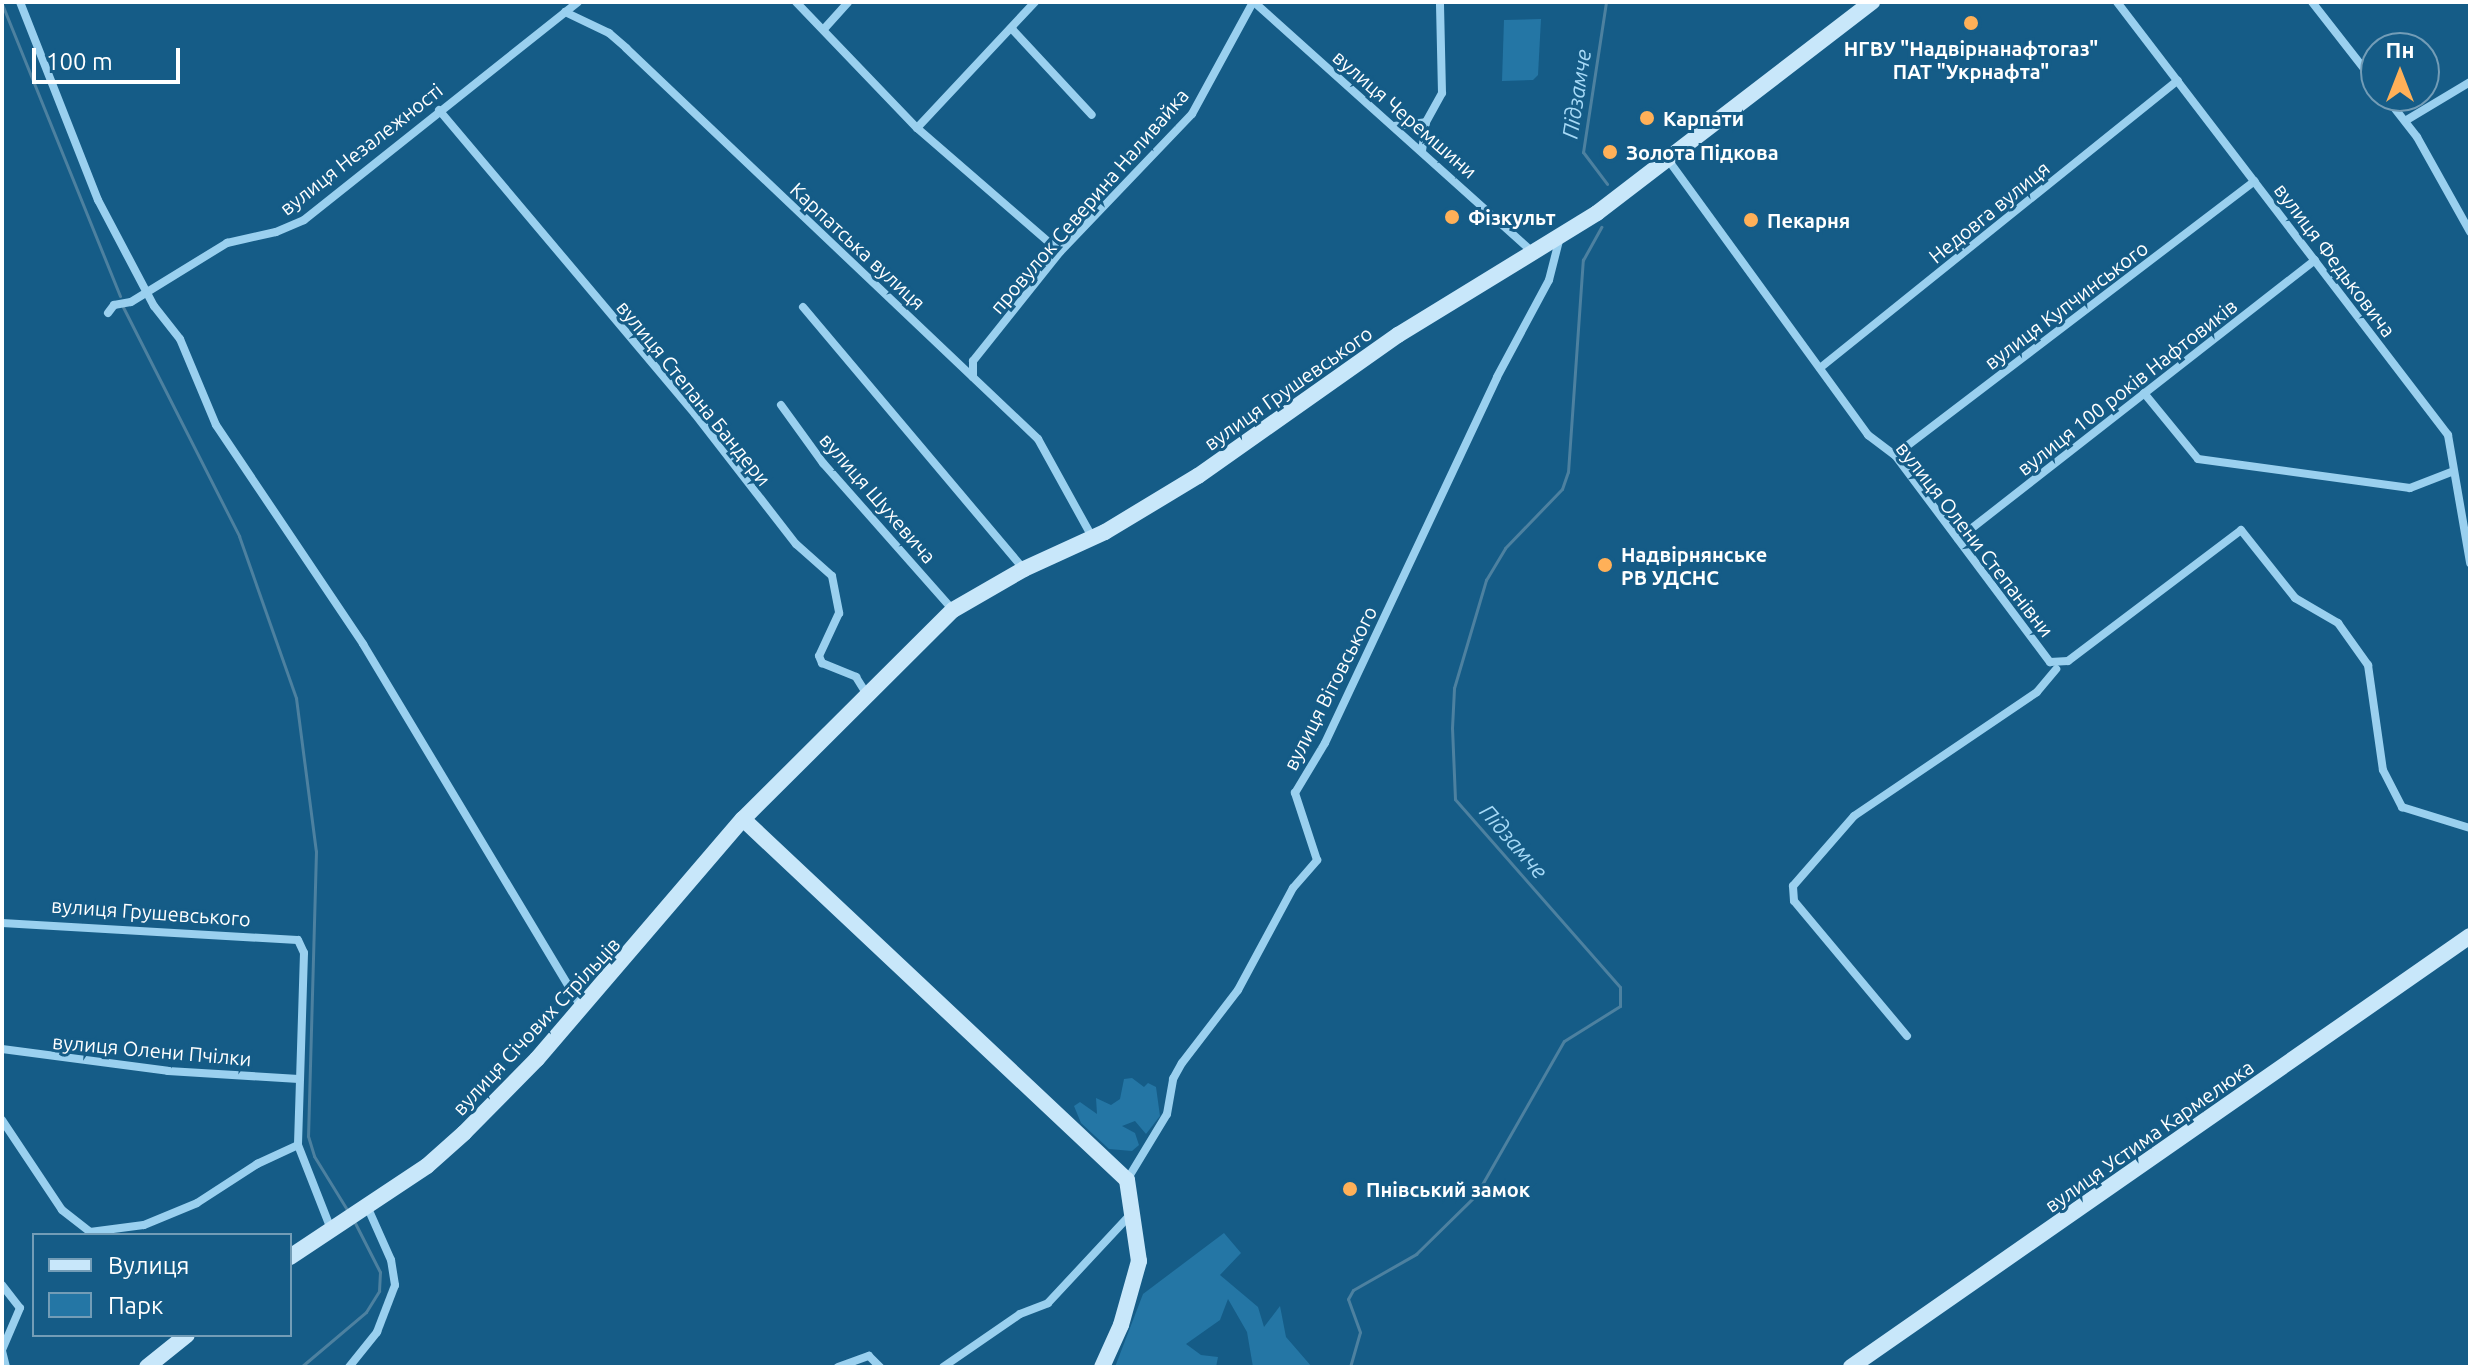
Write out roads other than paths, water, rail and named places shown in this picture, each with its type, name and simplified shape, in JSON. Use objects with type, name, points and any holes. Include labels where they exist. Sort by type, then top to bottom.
[{"type":"street","points":[[20,2],[98,200],[148,292],[180,339],[216,425],[363,644],[582,1009]]},
{"type":"street","name":"вулиця Незалежності","points":[[108,313],[114,305],[148,292],[227,243],[276,232],[304,220],[578,2]]},
{"type":"street","points":[[796,2],[917,128],[1060,252]]},
{"type":"street","points":[[824,29],[848,2]]},
{"type":"street","points":[[917,128],[1035,2]]},
{"type":"street","name":"вулиця Черемшини","points":[[1253,2],[1534,252]]},
{"type":"street","name":"провулок Северина Наливайка","points":[[973,377],[973,361],[1060,252],[1192,114],[1253,2]]},
{"type":"street","points":[[1422,151],[1426,122],[1442,93],[1440,2]]},
{"type":"street","name":"вулиця Грушевського","points":[[743,819],[866,693],[953,610],[1024,569],[1093,538],[1198,476],[1398,335],[1560,237],[1669,161],[1872,2]]},
{"type":"street","name":"вулиця Федьковича","points":[[2117,2],[2448,435],[2470,563]]},
{"type":"street","points":[[2312,2],[2360,64]]},
{"type":"street","name":"Карпатська вулиця","points":[[565,12],[609,33],[626,48],[1038,439],[1093,538]]},
{"type":"street","points":[[1012,29],[1092,115]]},
{"type":"street","name":"Недовга вулиця","points":[[1820,368],[2178,80]]},
{"type":"street","points":[[2405,121],[2470,82]]},
{"type":"street","name":"вулиця Степана Бандери","points":[[439,110],[695,414],[796,544],[832,576],[839,613],[819,656],[822,663],[856,677],[866,693]]},
{"type":"street","points":[[2398,112],[2470,232]]},
{"type":"street","points":[[1394,126],[1426,122]]},
{"type":"street","name":"вулиця Олени Степанівни","points":[[1669,161],[1868,435],[1895,455],[2050,662],[2057,667]]},
{"type":"street","name":"вулиця Купчинського","points":[[1895,455],[2255,181]]},
{"type":"street","name":"вулиця Вітовського","points":[[1127,1180],[1167,1114],[1173,1079],[1182,1063],[1238,990],[1293,888],[1317,860],[1295,793],[1325,743],[1497,377],[1549,280],[1560,237]]},
{"type":"street","name":"вулиця 100 років Нафтовиків","points":[[1958,539],[2315,260]]},
{"type":"street","points":[[803,307],[1024,569]]},
{"type":"street","points":[[2144,393],[2198,459],[2410,488],[2454,471]]},
{"type":"street","name":"вулиця Шухевича","points":[[781,405],[823,463],[953,610]]},
{"type":"street","points":[[1907,1036],[1794,901],[1793,886],[1854,816],[2037,692],[2057,667],[2241,530],[2295,598],[2338,623],[2368,665],[2383,770],[2402,807],[2470,828]]},
{"type":"street","points":[[743,819],[1127,1180],[1139,1261],[1102,1367]]},
{"type":"street","name":"вулиця Січових Стрільців","points":[[292,1256],[350,1218],[464,1133],[582,1009],[743,819]]},
{"type":"street","name":"вулиця Грушевського","points":[[2,923],[298,940],[304,953],[299,1079]]},
{"type":"street","name":"вулиця Устима Кармелюка","points":[[1851,1367],[2470,936]]},
{"type":"street","name":"вулиця Олени Пчілки","points":[[2,1049],[168,1071],[299,1079]]},
{"type":"street","points":[[299,1079],[298,1145],[350,1218],[391,1260],[395,1285],[377,1332],[349,1367]]},
{"type":"street","points":[[2,1120],[62,1210],[90,1232],[144,1225],[197,1203],[257,1164],[298,1145]]},
{"type":"street","points":[[943,1367],[1020,1314],[1048,1303],[1132,1213]]},
{"type":"street","points":[[2,1285],[20,1308],[2,1351],[6,1367]]},
{"type":"street","points":[[147,1367],[184,1337]]},
{"type":"street","points":[[838,1367],[869,1356],[880,1367]]},
{"type":"waterway","name":"Підзамче","points":[[1606,2],[1583,152],[1607,184]]},
{"type":"waterway","points":[[2,4],[120,296]]},
{"type":"waterway","name":"Підзамче","points":[[1350,1367],[1360,1332],[1348,1299],[1353,1290],[1416,1254],[1476,1195],[1564,1041],[1620,1006],[1620,987],[1455,799],[1452,728],[1454,688],[1486,580],[1505,548],[1562,489],[1568,472],[1583,260],[1601,227]]},
{"type":"waterway","points":[[123,307],[239,536],[296,698],[316,851],[308,1136],[314,1156],[349,1213]]},
{"type":"waterway","points":[[301,1367],[366,1312],[379,1291],[380,1272],[355,1223]]},
{"type":"place","name":"НГВУ \"Надвірнанафтогаз\" ПАТ \"Укрнафта\"","points":[[1971,23]]},
{"type":"place","name":"Карпати","points":[[1647,118]]},
{"type":"place","name":"Золота Підкова","points":[[1610,152]]},
{"type":"place","name":"Фізкульт","points":[[1452,217]]},
{"type":"place","name":"Пекарня","points":[[1751,220]]},
{"type":"place","name":"Надвірнянське РВ УДСНС","points":[[1605,565]]},
{"type":"place","name":"Пнівський замок","points":[[1350,1189]]}]
